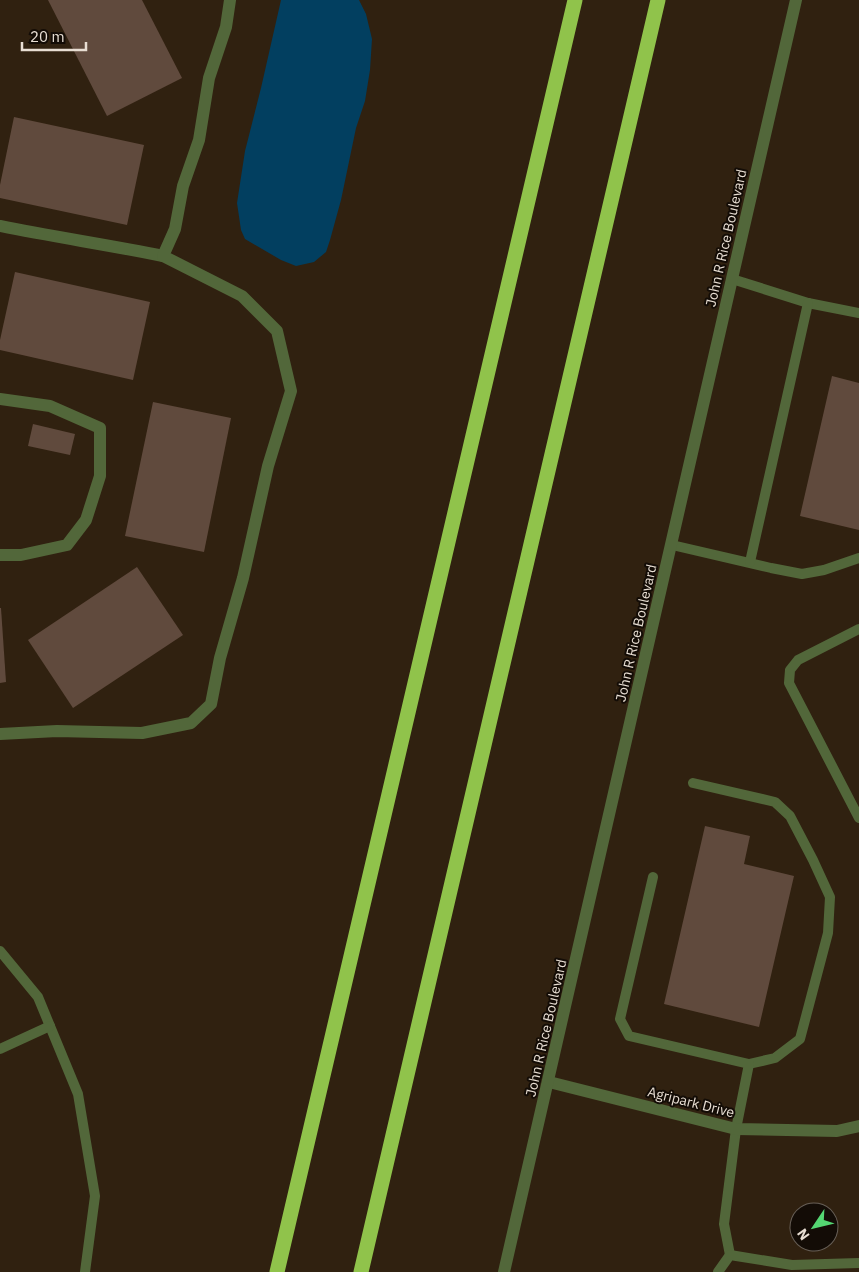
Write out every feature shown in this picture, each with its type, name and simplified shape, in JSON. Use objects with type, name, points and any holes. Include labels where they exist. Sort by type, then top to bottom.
[{"type":"highway","points":[[277,1272],[575,0]]},
{"type":"highway","points":[[361,1272],[658,0]]},
{"type":"street","points":[[163,256],[175,230],[183,186],[198,140],[209,78],[226,27],[230,0]]},
{"type":"street","name":"John R Rice Boulevard","points":[[504,1272],[796,0]]},
{"type":"street","points":[[0,226],[163,256],[242,296],[276,331],[291,391],[268,466],[244,578],[220,658],[211,704],[191,723],[142,733],[57,731],[0,734]]},
{"type":"street","points":[[0,399],[50,406],[100,428],[100,476],[86,520],[67,545],[21,555],[0,555]]},
{"type":"street","name":"Agripark Drive","points":[[549,1082],[736,1129],[837,1131],[859,1126]]},
{"type":"lane","points":[[732,279],[808,303],[859,312]]},
{"type":"lane","points":[[750,562],[808,303]]},
{"type":"lane","points":[[672,545],[802,574],[824,570],[859,558]]},
{"type":"lane","points":[[859,629],[798,660],[790,670],[789,683],[859,818]]},
{"type":"lane","points":[[654,877],[620,1019],[629,1036],[749,1064],[775,1058],[800,1040],[828,933],[830,896],[790,816],[775,802],[693,783]]},
{"type":"lane","points":[[0,951],[38,997],[78,1094],[95,1196],[85,1272]]},
{"type":"lane","points":[[0,1049],[50,1026]]},
{"type":"lane","points":[[718,1272],[730,1255],[724,1224],[736,1129],[749,1064]]},
{"type":"lane","points":[[730,1255],[821,1268],[859,1263]]},
{"type":"water","points":[[281,0],[359,0],[366,14],[372,39],[365,101],[356,128],[341,200],[326,252],[314,262],[296,266],[281,260],[245,239],[241,230],[237,203],[245,151]]},
{"type":"building","points":[[48,0],[142,0],[182,78],[107,116]]},
{"type":"building","points":[[14,117],[144,145],[127,225],[0,198],[0,185]]},
{"type":"building","points":[[15,272],[150,302],[133,380],[0,350],[0,340]]},
{"type":"building","points":[[832,376],[859,383],[859,530],[800,516]]},
{"type":"building","points":[[153,402],[231,418],[204,552],[125,536]]},
{"type":"building","points":[[33,424],[75,434],[70,455],[28,446]]},
{"type":"building","points":[[137,567],[183,635],[73,708],[28,640]]},
{"type":"building","points":[[0,608],[6,682],[0,683]]},
{"type":"building","points":[[705,826],[750,836],[744,864],[794,876],[759,1027],[664,1004]]}]
